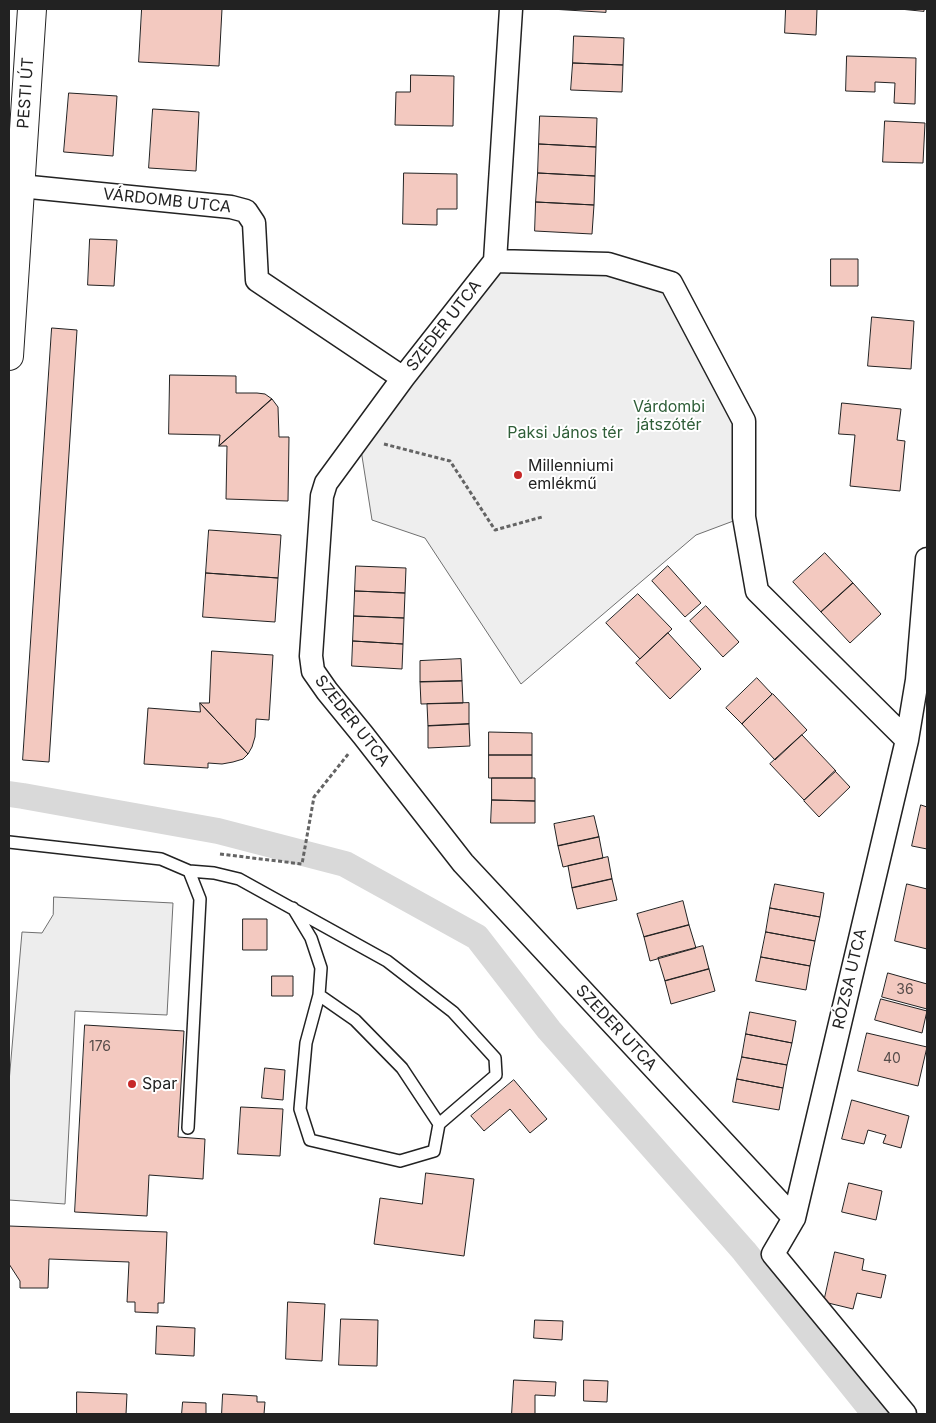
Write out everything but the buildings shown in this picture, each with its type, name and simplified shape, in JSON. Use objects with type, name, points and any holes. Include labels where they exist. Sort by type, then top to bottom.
[{"type":"main road","name":"PESTI ÚT","points":[[9,356],[32,9]]},
{"type":"street","points":[[511,9],[495,261],[608,264],[671,283],[744,421],[744,517],[757,591],[907,740]]},
{"type":"street","name":"VÁRDOMB UTCA","points":[[20,186],[232,207],[246,211],[254,223],[257,280],[403,378]]},
{"type":"street","name":"SZEDER UTCA","points":[[495,261],[403,378],[326,483],[322,496],[311,656],[313,671],[463,863],[794,1218]]},
{"type":"street","name":"RÓZSA UTCA","points":[[905,1414],[773,1254],[794,1218],[922,682],[927,559]]},
{"type":"lane","points":[[9,842],[162,860],[189,871],[214,873],[239,879],[293,908],[387,961],[453,1012],[494,1058],[496,1075],[440,1124],[434,1151],[400,1161],[310,1140],[300,1109],[306,1043],[319,995],[321,968],[311,938],[293,908]]},
{"type":"lane","points":[[188,1128],[200,899],[189,871]]},
{"type":"lane","points":[[319,995],[355,1020],[402,1068],[440,1124]]},
{"type":"path","points":[[359,437],[450,461],[494,530],[542,516]]},
{"type":"path","points":[[302,864],[314,797],[363,735]]},
{"type":"green space","name":"Paksi János tér","points":[[495,261],[671,283],[744,421],[744,517],[696,535],[521,684],[425,538],[372,520],[359,437]]},
{"type":"shaded area","points":[[54,897],[173,903],[167,1015],[75,1011],[65,1204],[9,1200],[9,1082],[22,932],[42,933],[53,915]]},
{"type":"waterway","points":[[9,794],[218,831],[345,864],[477,937],[549,1030],[744,1251],[875,1414]]},
{"type":"place","name":"Millenniumi emlékmű","points":[[518,475]]},
{"type":"place","name":"Spar","points":[[132,1084]]},
{"type":"park label","name":"Várdombi játszótér","points":[[669,416]]}]
